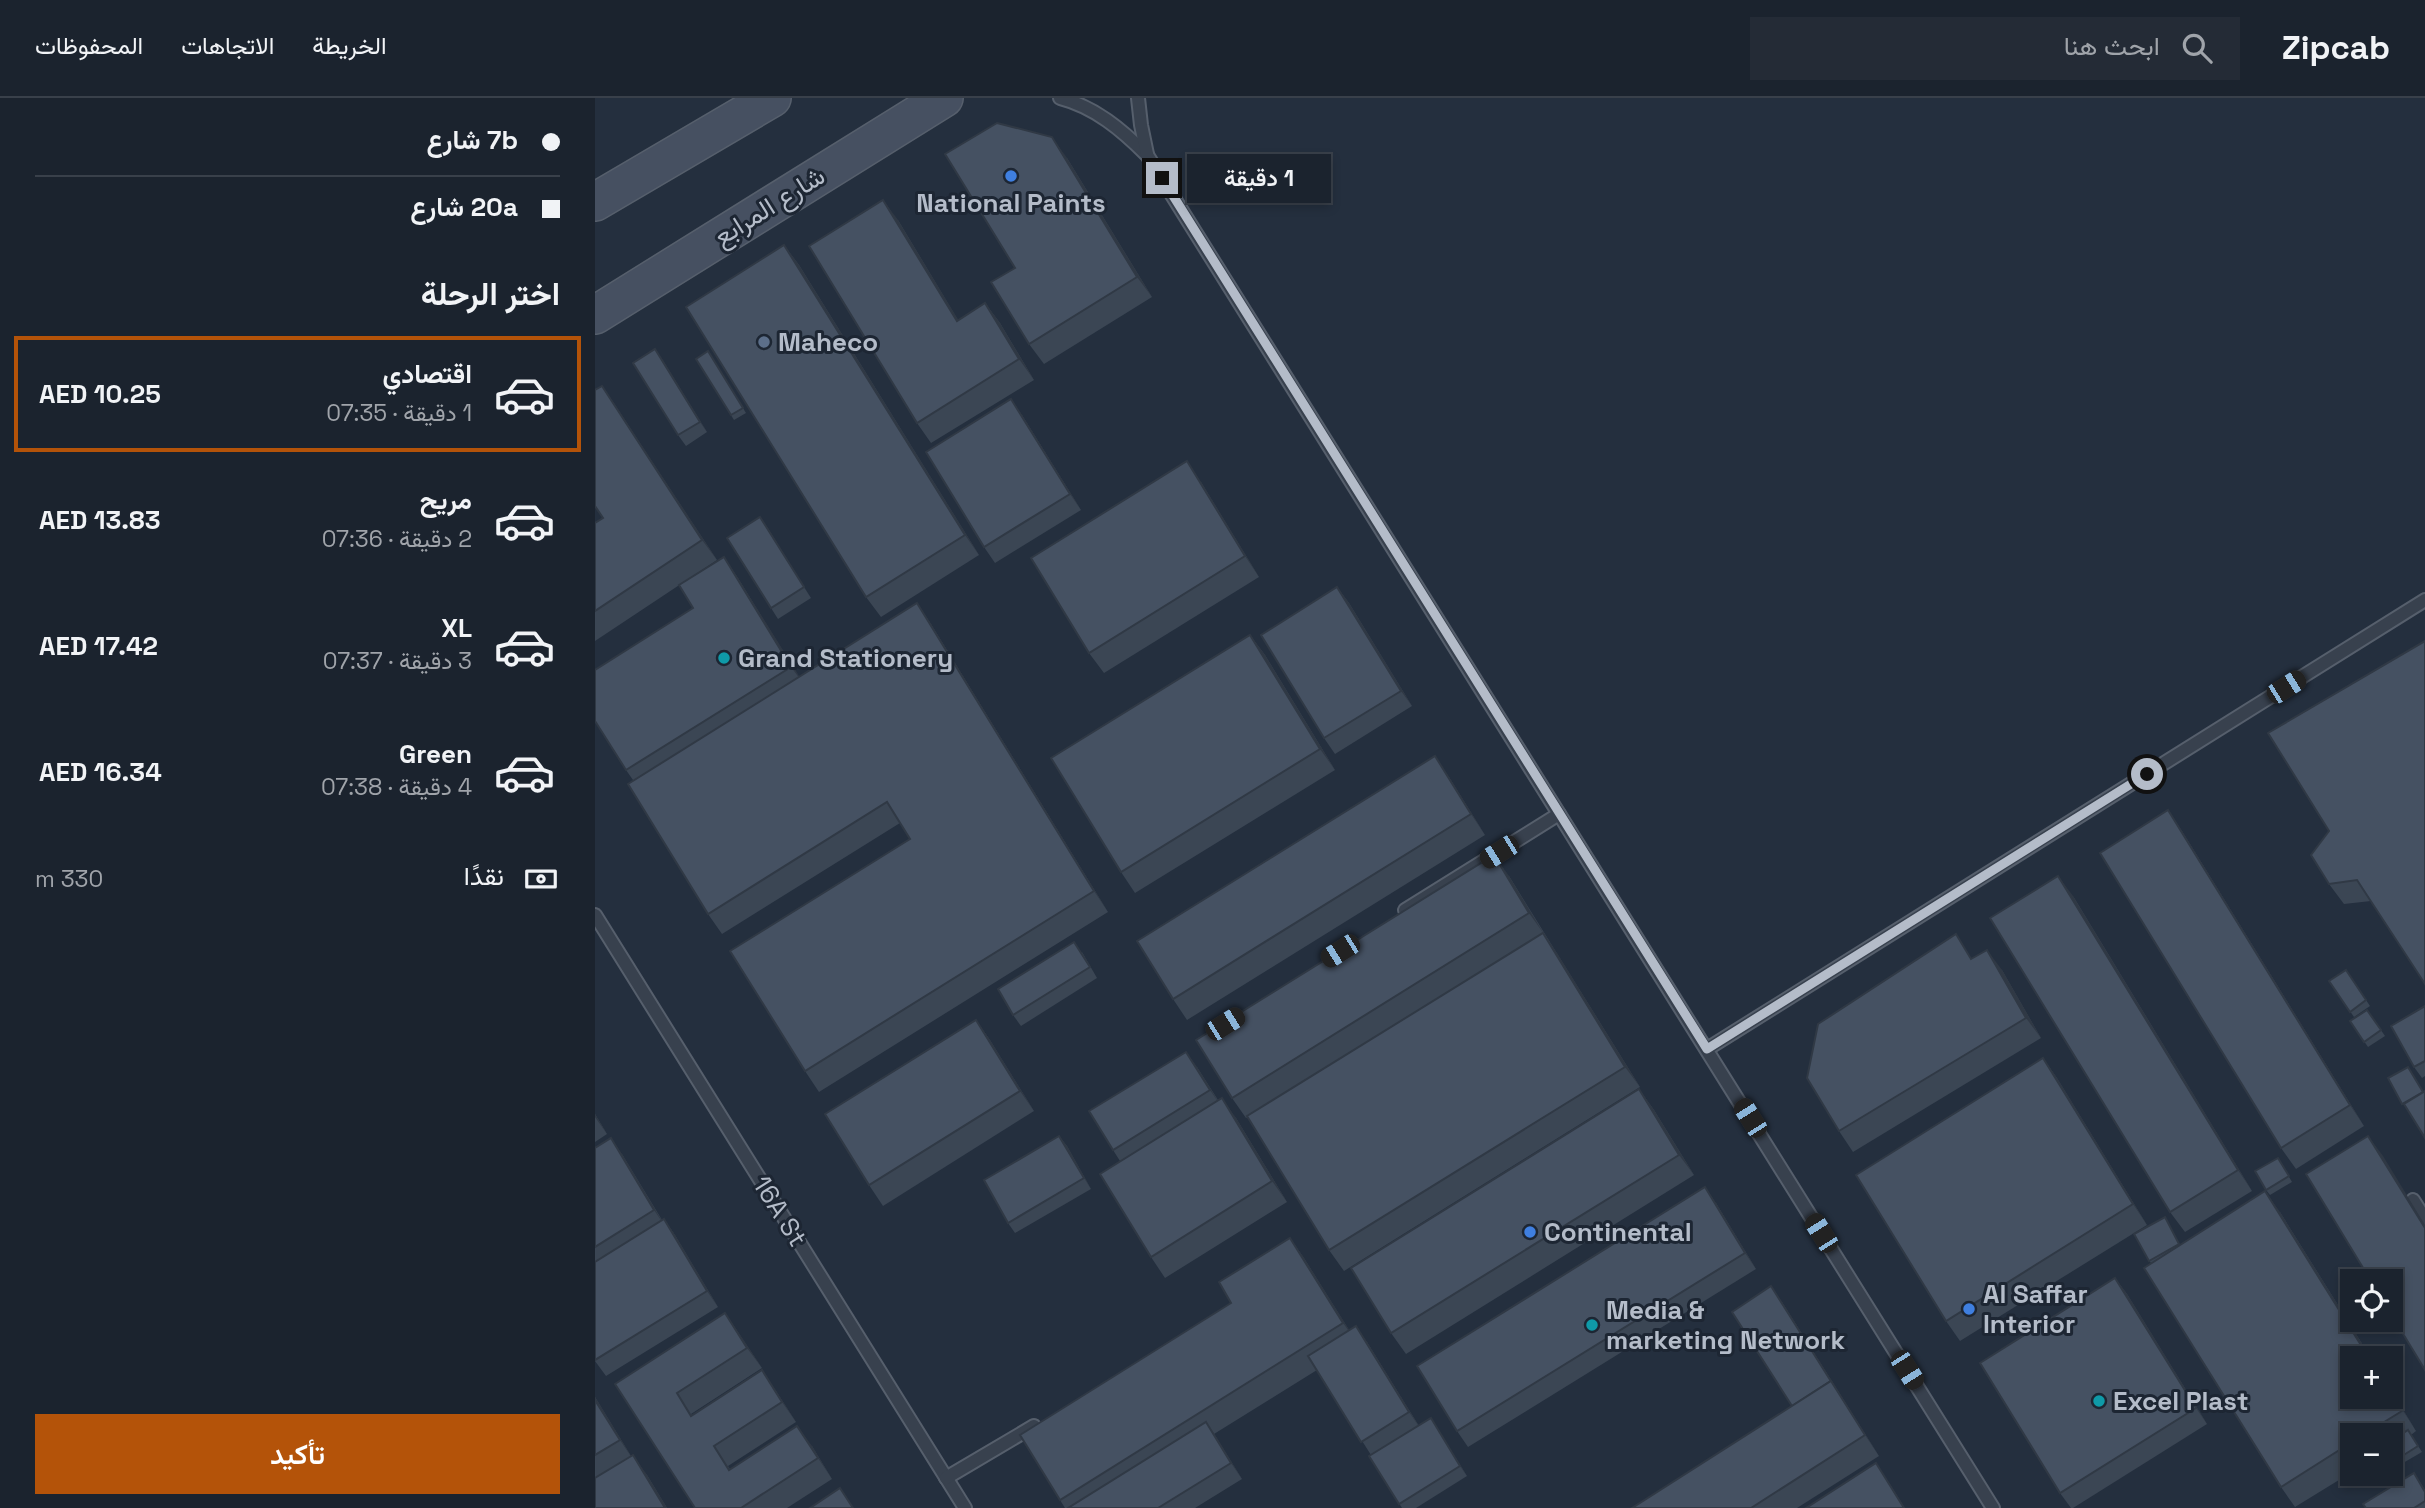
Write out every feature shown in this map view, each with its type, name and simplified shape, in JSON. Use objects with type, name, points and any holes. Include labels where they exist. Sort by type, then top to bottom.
[{"type":"main road","points":[[599,203],[772,98]]},
{"type":"main road","name":"شارع المرابع","points":[[595,314],[945,99]]},
{"type":"lane","points":[[1060,98],[1097,113],[1124,132],[1147,155],[1993,1508]]},
{"type":"lane","points":[[1138,98],[1140,125],[1147,155]]},
{"type":"lane","points":[[1707,1049],[2425,600]]},
{"type":"lane","points":[[1398,915],[1559,814]]},
{"type":"lane","name":"16A St","points":[[595,915],[965,1508]]},
{"type":"lane","points":[[2413,1200],[2425,1219]]},
{"type":"lane","points":[[946,1478],[1049,1417]]},
{"type":"building","points":[[997,123],[1052,137],[1137,277],[1029,344],[991,282],[1015,268],[945,154]]},
{"type":"building","points":[[883,200],[957,321],[985,303],[1019,359],[917,423],[809,246]]},
{"type":"building","points":[[784,245],[965,535],[866,597],[686,307]]},
{"type":"building","points":[[655,349],[700,422],[678,435],[633,363]]},
{"type":"building","points":[[708,351],[743,408],[731,415],[696,359]]},
{"type":"building","points":[[602,386],[702,540],[595,611],[595,523],[603,518],[595,506],[595,390]]},
{"type":"building","points":[[1011,399],[1070,494],[984,547],[926,452]]},
{"type":"building","points":[[1187,461],[1245,556],[1089,653],[1031,558]]},
{"type":"building","points":[[760,517],[804,587],[771,608],[727,538]]},
{"type":"building","name":"Grand Stationery","points":[[724,557],[791,667],[626,770],[595,721],[595,670],[693,608],[679,585]]},
{"type":"building","points":[[1337,587],[1401,691],[1324,738],[1261,635]]},
{"type":"building","points":[[917,603],[1094,891],[805,1071],[730,951],[910,839],[887,802],[708,914],[628,784]]},
{"type":"building","points":[[1250,635],[1320,749],[1121,872],[1051,758]]},
{"type":"building","points":[[2425,641],[2425,984],[2357,880],[2329,884],[2311,855],[2329,831],[2268,733]]},
{"type":"building","points":[[1435,756],[1471,814],[1173,999],[1137,941]]},
{"type":"building","points":[[2168,810],[2350,1105],[2281,1148],[2100,853]]},
{"type":"building","points":[[1494,855],[1529,913],[1232,1098],[1196,1040]]},
{"type":"building","points":[[2058,876],[2238,1170],[2170,1212],[1990,918]]},
{"type":"building","points":[[1543,933],[1625,1067],[1329,1250],[1247,1116]]},
{"type":"building","points":[[1956,934],[1971,959],[1987,950],[2026,1018],[1839,1131],[1807,1078],[1818,1024]]},
{"type":"building","points":[[1074,942],[1090,967],[1013,1015],[998,989]]},
{"type":"building","points":[[2346,970],[2366,1000],[2350,1012],[2329,981]]},
{"type":"building","points":[[2425,1006],[2425,1061],[2414,1067],[2391,1026]]},
{"type":"building","points":[[2367,1010],[2381,1030],[2364,1042],[2350,1021]]},
{"type":"building","points":[[976,1020],[1020,1091],[869,1185],[825,1114]]},
{"type":"building","points":[[1186,1052],[1210,1090],[1113,1150],[1089,1111]]},
{"type":"building","points":[[2043,1058],[2133,1204],[1946,1321],[1856,1175]]},
{"type":"building","points":[[2408,1067],[2423,1092],[2402,1104],[2388,1078]]},
{"type":"building","name":"Continental","points":[[1639,1089],[1679,1155],[1391,1333],[1351,1268]]},
{"type":"building","points":[[2425,1091],[2425,1138],[2404,1104]]},
{"type":"building","points":[[1222,1098],[1272,1181],[1151,1257],[1100,1174]]},
{"type":"building","points":[[1059,1136],[1084,1178],[1008,1223],[984,1180]]},
{"type":"building","points":[[2368,1136],[2425,1228],[2425,1370],[2402,1332],[2403,1269],[2364,1269],[2306,1174]]},
{"type":"building","points":[[611,1138],[654,1210],[595,1247],[595,1148]]},
{"type":"building","points":[[2278,1158],[2289,1176],[2266,1190],[2255,1171]]},
{"type":"building","name":"Media & marketing Network","points":[[1705,1187],[1745,1253],[1457,1431],[1417,1366]]},
{"type":"building","points":[[2265,1191],[2340,1311],[2340,1332],[2353,1332],[2362,1346],[2340,1346],[2340,1409],[2402,1411],[2382,1423],[2340,1423],[2340,1450],[2281,1487],[2144,1268]]},
{"type":"building","points":[[2165,1217],[2179,1244],[2149,1261],[2134,1234]]},
{"type":"building","points":[[664,1219],[707,1291],[595,1360],[595,1262]]},
{"type":"building","points":[[1290,1238],[1343,1323],[1060,1500],[1020,1435],[1231,1303],[1219,1282]]},
{"type":"building","name":"Excel Plast","points":[[2115,1278],[2196,1408],[2060,1493],[1980,1363]]},
{"type":"building","points":[[1771,1286],[1831,1381],[1792,1406],[1732,1312]]},
{"type":"building","points":[[725,1313],[747,1348],[677,1393],[691,1416],[762,1370],[782,1402],[714,1446],[729,1470],[797,1426],[818,1458],[741,1508],[695,1508],[615,1384]]},
{"type":"building","points":[[1356,1326],[1409,1412],[1361,1442],[1308,1356]]},
{"type":"building","points":[[1831,1381],[1865,1435],[1751,1508],[1632,1508]]},
{"type":"building","points":[[595,1400],[620,1440],[595,1455]]},
{"type":"building","points":[[1431,1418],[1460,1466],[1399,1504],[1369,1456]]},
{"type":"building","points":[[1206,1422],[1231,1463],[1158,1508],[1068,1508]]},
{"type":"building","points":[[2408,1430],[2418,1446],[2403,1455],[2403,1433]]},
{"type":"building","points":[[633,1455],[665,1508],[595,1508],[595,1478]]},
{"type":"building","points":[[1876,1463],[1904,1508],[1806,1508]]},
{"type":"building","points":[[2414,1473],[2425,1492],[2425,1501],[2414,1508],[2366,1508],[2363,1504],[2393,1486],[2403,1486],[2403,1480]]},
{"type":"building","points":[[840,1488],[853,1508],[810,1508]]},
{"type":"place","name":"National Paints","points":[[1011,176]]},
{"type":"place","name":"Maheco","points":[[764,342]]},
{"type":"place","name":"Grand Stationery","points":[[724,658]]},
{"type":"place","name":"Continental","points":[[1530,1232]]},
{"type":"place","name":"Al Saffar Interior","points":[[1969,1309]]},
{"type":"place","name":"Media & marketing Network","points":[[1592,1325]]},
{"type":"place","name":"Excel Plast","points":[[2099,1401]]},
{"type":"route","points":[[1162,178],[1707,1049],[2147,774]]}]
